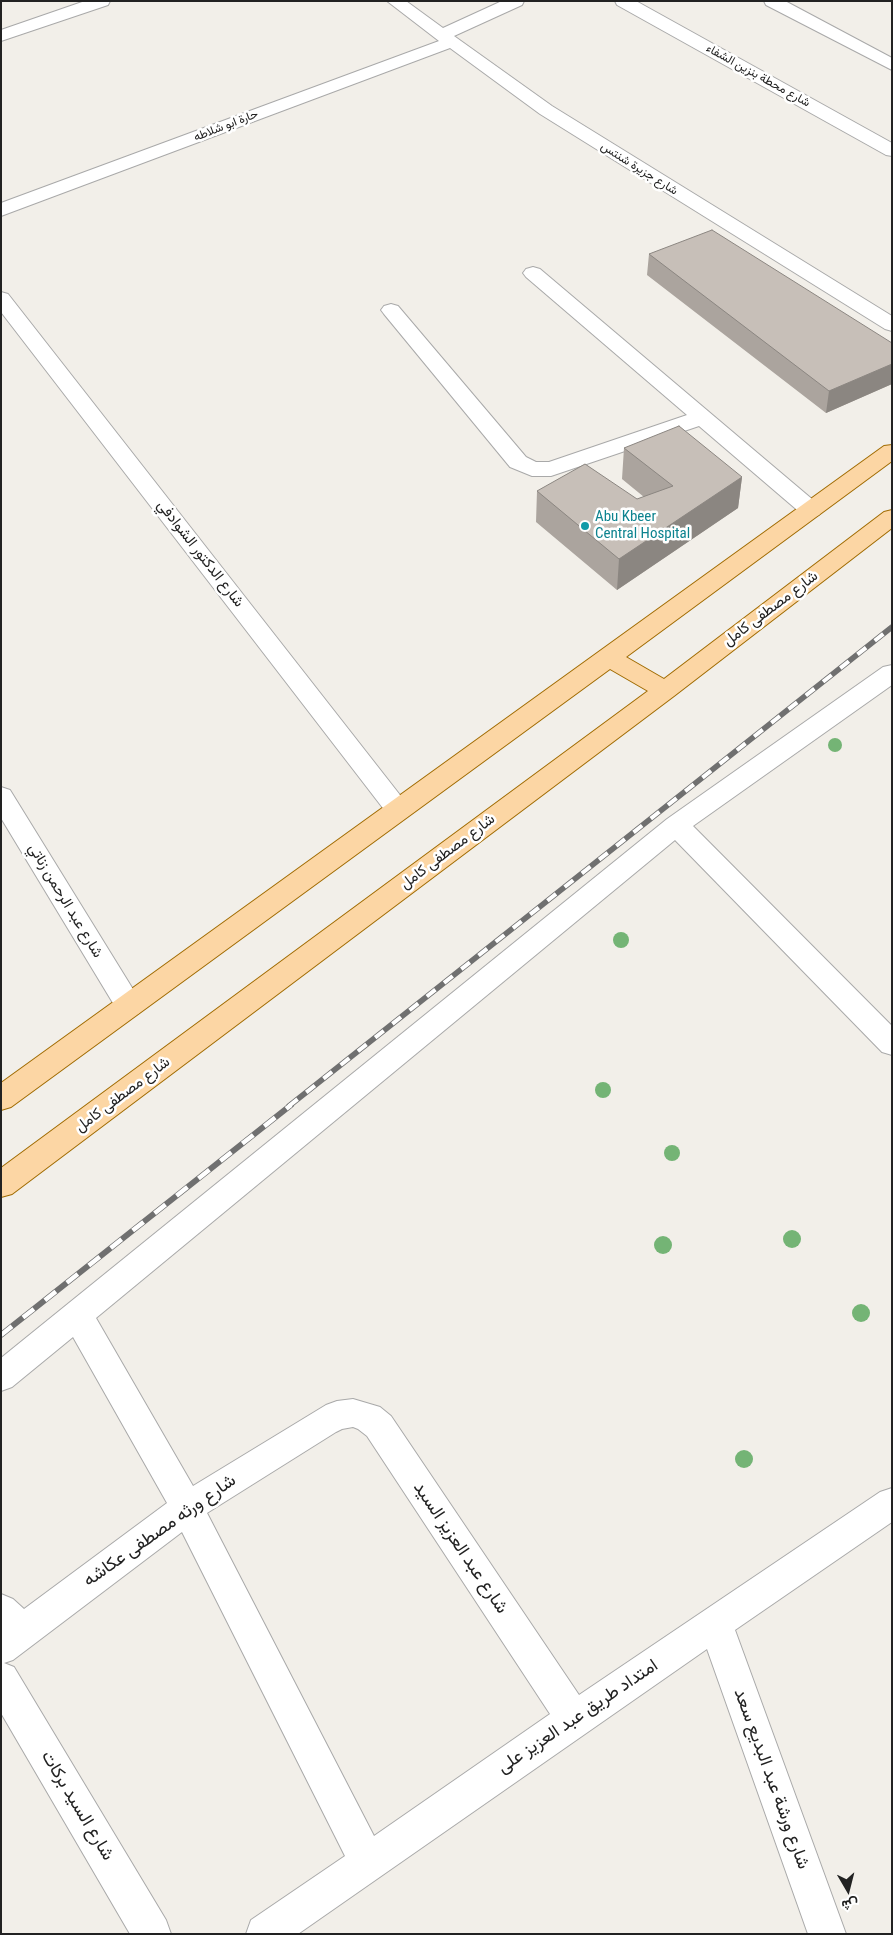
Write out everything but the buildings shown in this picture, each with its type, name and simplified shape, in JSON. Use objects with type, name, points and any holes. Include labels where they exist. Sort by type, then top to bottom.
[{"type":"main road","points":[[1,1099],[892,451]]},
{"type":"main road","name":"شارع مصطفى كامل","points":[[1,1185],[665,690],[892,517]]},
{"type":"main road","points":[[609,658],[665,690]]},
{"type":"street","points":[[1,36],[102,1]]},
{"type":"street","name":"شارع جزيرة شنتس","points":[[395,1],[546,110],[892,325]]},
{"type":"street","name":"حارة ابو شلاطه","points":[[1,210],[447,38],[516,1]]},
{"type":"street","name":"شارع محطة بنزين الشفاء","points":[[623,1],[892,151]]},
{"type":"street","points":[[772,1],[892,65]]},
{"type":"street","points":[[533,273],[811,510]]},
{"type":"street","name":"شارع الدكتور الشوادفي","points":[[1,298],[398,810]]},
{"type":"street","points":[[391,310],[518,462],[532,469],[551,468],[703,417]]},
{"type":"street","points":[[1,1377],[676,825],[892,673]]},
{"type":"street","name":"شارع عبد الرحمن زناتي","points":[[1,796],[129,1006]]},
{"type":"street","points":[[676,825],[892,1044]]},
{"type":"street","points":[[77,1314],[187,1508],[368,1862]]},
{"type":"street","name":"شارع عبد العزيز السيد","points":[[324,1422],[337,1415],[353,1413],[368,1417],[379,1426],[574,1719]]},
{"type":"street","name":"شارع ورثه مصطفى عكاشه","points":[[8,1630],[116,1560],[187,1508],[324,1422]]},
{"type":"street","name":"امتداد طريق عبد العزيز على","points":[[266,1934],[574,1719],[892,1503]]},
{"type":"street","name":"شارع ورشة عبد البديع سعد","points":[[715,1624],[827,1934]]},
{"type":"street","name":"شارع السيد بركات","points":[[1,1679],[152,1934]]},
{"type":"railway","points":[[289,1106],[892,627]]},
{"type":"railway","points":[[1,1335],[291,1105]]},
{"type":"place","name":"Abu Kbeer Central Hospital","points":[[585,526]]}]
